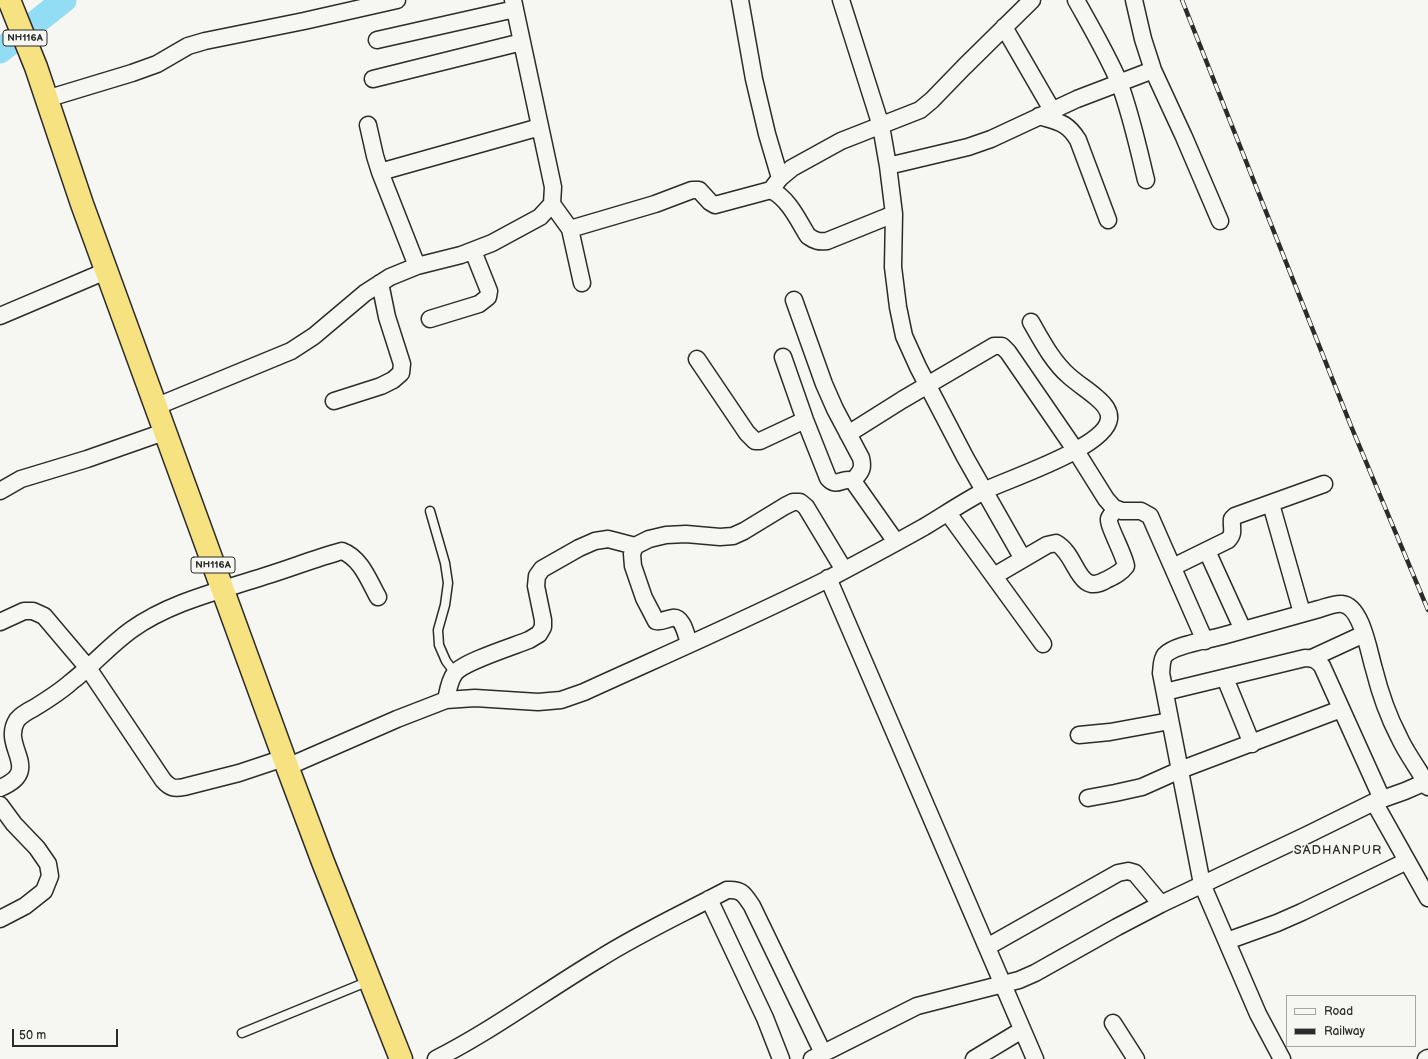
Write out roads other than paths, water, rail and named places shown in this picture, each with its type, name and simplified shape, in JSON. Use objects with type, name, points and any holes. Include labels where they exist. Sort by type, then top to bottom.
[{"type":"highway","name":"NH116A","points":[[11,5],[36,67],[106,271],[222,590],[323,862],[401,1059]]},
{"type":"street","points":[[46,99],[158,64],[188,46],[205,41],[397,0]]},
{"type":"street","points":[[740,0],[754,79],[767,134],[778,193],[785,200],[808,236],[813,240],[820,242],[827,241],[894,214]]},
{"type":"street","points":[[841,0],[881,126],[894,214],[893,267],[898,307],[904,336],[965,457],[1023,559]]},
{"type":"street","points":[[570,229],[655,204],[692,190],[699,190],[710,202],[715,205],[776,184],[792,168],[841,141],[920,110],[932,100],[1032,0]]},
{"type":"street","points":[[1076,0],[1100,44],[1118,82],[1130,114],[1146,180]]},
{"type":"street","points":[[1134,0],[1143,39],[1153,70],[1220,221]]},
{"type":"street","points":[[377,40],[514,5],[553,187],[552,204],[570,229],[582,284]]},
{"type":"street","points":[[1004,27],[1046,113],[1066,124],[1073,130],[1081,146],[1108,220]]},
{"type":"street","points":[[373,79],[522,42]]},
{"type":"street","points":[[888,166],[968,147],[991,139],[1118,82],[1153,70]]},
{"type":"street","points":[[368,125],[380,172],[416,266]]},
{"type":"street","points":[[380,172],[540,127]]},
{"type":"street","points":[[155,407],[291,351],[314,336],[365,293],[390,277],[416,266],[461,255],[492,243],[540,217],[552,204]]},
{"type":"street","points":[[430,319],[479,304],[488,297],[489,291],[473,250]]},
{"type":"street","points":[[0,316],[106,271]]},
{"type":"street","points":[[334,401],[381,386],[393,380],[401,373],[402,364],[387,317],[380,283]]},
{"type":"street","points":[[794,300],[824,384],[835,409],[861,458],[863,465],[861,471],[853,481]]},
{"type":"street","points":[[0,622],[24,611],[33,611],[44,616],[88,668],[163,780],[169,787],[175,789],[286,762],[446,700],[475,698],[538,702],[561,700],[584,692],[828,578],[896,542],[985,491],[1056,461],[1076,451],[1097,437],[1108,427],[1110,417],[1106,407],[1098,398],[1068,376],[1057,364],[1046,349],[1031,322]]},
{"type":"street","points":[[848,434],[902,400],[929,386],[994,346],[1002,346],[1008,352],[1076,451],[1106,499],[1114,508],[1122,511],[1141,511],[1150,516],[1205,641]]},
{"type":"street","points":[[783,357],[805,420],[828,478],[831,482],[835,483],[849,479],[853,481],[896,542]]},
{"type":"street","points":[[697,359],[747,433],[756,441],[760,441],[805,420]]},
{"type":"street","points":[[0,491],[20,479],[164,432]]},
{"type":"street","points":[[1173,567],[1228,540],[1232,536],[1234,530],[1232,519],[1235,516],[1324,484]]},
{"type":"street","points":[[446,700],[450,683],[455,673],[465,665],[529,640],[539,634],[543,627],[543,620],[536,586],[537,576],[542,569],[549,564],[595,541],[608,540],[635,546],[649,539],[666,535],[686,534],[720,537],[734,536],[785,506],[793,502],[800,502],[806,507],[844,570]]},
{"type":"street","points":[[1270,504],[1302,613]]},
{"type":"street","points":[[994,576],[1047,545],[1056,543],[1063,547],[1069,554],[1083,580],[1090,585],[1101,583],[1122,572],[1126,566],[1122,552],[1109,524],[1110,519],[1117,509]]},
{"type":"street","points":[[948,513],[1043,644]]},
{"type":"street","points":[[635,546],[632,554],[634,566],[644,598],[653,618],[656,621],[677,618],[680,621],[689,643]]},
{"type":"street","points":[[0,788],[13,781],[19,771],[9,739],[10,727],[18,718],[56,694],[88,668],[106,649],[131,630],[160,613],[193,598],[342,551],[350,554],[357,561],[378,597]]},
{"type":"street","points":[[1207,551],[1243,630]]},
{"type":"street","points":[[828,578],[1035,1059]]},
{"type":"street","points":[[436,1059],[459,1048],[507,1019],[599,958],[709,899],[727,890],[736,889],[744,894],[752,906],[818,1056],[918,1006],[1019,980],[1035,973],[1117,926],[1202,884],[1378,800],[1427,783],[1399,738],[1388,715],[1377,683],[1364,634],[1355,611],[1350,607],[1341,604],[1302,613],[1176,648],[1165,655],[1162,662],[1161,673],[1202,884],[1258,1014],[1282,1059]]},
{"type":"street","points":[[1312,658],[1364,634]]},
{"type":"street","points":[[1165,692],[1305,658],[1318,660],[1342,709],[1378,800],[1407,861],[1428,898]]},
{"type":"street","points":[[1225,678],[1252,744]]},
{"type":"street","points":[[1088,798],[1142,787],[1180,770],[1342,709]]},
{"type":"street","points":[[1079,735],[1110,732],[1170,721]]},
{"type":"street","points":[[0,805],[14,824],[37,848],[48,864],[50,876],[44,891],[25,906],[0,919]]},
{"type":"street","points":[[1227,942],[1302,912],[1407,861]]},
{"type":"street","points":[[987,947],[1118,873],[1128,871],[1135,873],[1161,904]]},
{"type":"street","points":[[709,899],[765,1018],[781,1059]]},
{"type":"street","points":[[1113,1022],[1136,1059]]},
{"type":"street","points":[[974,1059],[1022,1030]]},
{"type":"lane","points":[[430,511],[445,563],[448,583],[445,605],[438,630],[439,645],[446,661],[455,673]]},
{"type":"lane","points":[[242,1033],[370,981]]},
{"type":"waterway","points":[[0,51],[64,0]]},
{"type":"railway","points":[[1182,0],[1351,426],[1428,610]]},
{"type":"district","name":"SADHANPUR","points":[[1338,851]]}]
